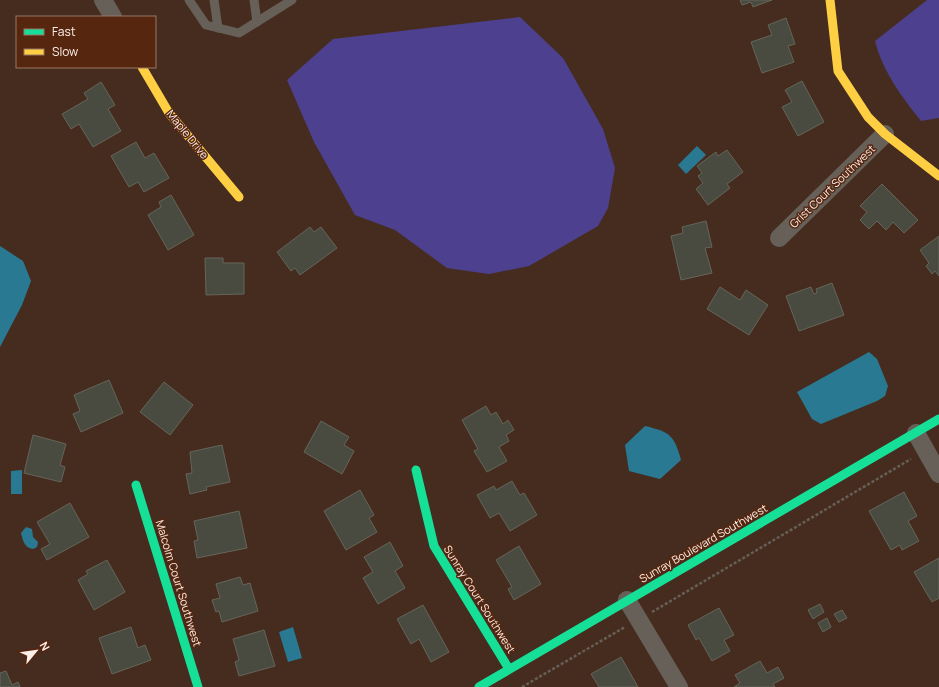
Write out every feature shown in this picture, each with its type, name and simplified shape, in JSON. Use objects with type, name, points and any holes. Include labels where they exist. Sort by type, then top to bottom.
[{"type":"street","points":[[103,0],[112,16]]},
{"type":"street","points":[[830,0],[838,71],[868,117],[885,134],[939,176]]},
{"type":"street","name":"Maple Drive","points":[[143,68],[169,113],[239,197]]},
{"type":"street","name":"Grist Court Southwest","points":[[779,238],[885,134]]},
{"type":"street","name":"Sunray Boulevard Southwest","points":[[479,687],[939,420]]},
{"type":"street","points":[[916,433],[939,474]]},
{"type":"street","name":"Sunray Court Southwest","points":[[416,470],[434,546],[509,669]]},
{"type":"street","name":"Malcolm Court Southwest","points":[[136,486],[198,687]]},
{"type":"street","points":[[627,600],[679,687]]},
{"type":"lane","points":[[189,0],[206,25],[238,33],[289,0]]},
{"type":"lane","points":[[214,0],[218,28]]},
{"type":"lane","points":[[254,0],[257,22]]},
{"type":"path","points":[[522,687],[926,451]]},
{"type":"shaded area","points":[[927,0],[939,0],[939,118],[921,121],[906,102],[888,73],[878,52],[875,41]]},
{"type":"shaded area","points":[[520,17],[563,58],[603,129],[615,168],[608,208],[598,226],[529,266],[489,274],[447,268],[395,230],[355,215],[314,142],[287,80],[333,39]]},
{"type":"water","points":[[697,146],[706,155],[686,174],[678,165]]},
{"type":"water","points":[[0,246],[23,261],[31,281],[22,305],[0,347]]},
{"type":"water","points":[[869,352],[877,359],[888,386],[885,396],[877,401],[821,424],[812,419],[797,392]]},
{"type":"water","points":[[645,426],[660,430],[670,436],[676,445],[681,460],[660,479],[629,471],[625,445]]},
{"type":"water","points":[[22,470],[22,494],[11,494],[11,471]]},
{"type":"water","points":[[26,527],[32,529],[33,537],[38,542],[37,547],[33,549],[24,543],[22,538],[21,533]]},
{"type":"water","points":[[293,627],[302,658],[288,662],[279,632]]},
{"type":"building","points":[[740,0],[772,0],[753,7],[751,2],[742,5]]},
{"type":"building","points":[[786,18],[795,44],[788,46],[794,62],[762,73],[751,42],[772,35],[768,25]]},
{"type":"building","points":[[802,81],[824,122],[798,136],[782,107],[792,102],[785,90]]},
{"type":"building","points":[[101,82],[115,105],[108,109],[121,131],[93,147],[79,124],[71,129],[62,114],[88,99],[84,93]]},
{"type":"building","points":[[136,142],[145,158],[154,153],[169,178],[144,192],[138,182],[129,187],[111,156]]},
{"type":"building","points":[[727,150],[743,172],[727,184],[730,188],[708,205],[696,189],[703,183],[698,176],[702,173],[697,166],[716,152],[718,156]]},
{"type":"building","points":[[882,184],[918,220],[904,233],[893,222],[886,230],[877,221],[869,229],[860,220],[867,212],[860,206]]},
{"type":"building","points":[[171,195],[194,235],[168,250],[148,215],[161,207],[159,202]]},
{"type":"building","points":[[706,221],[712,247],[705,248],[712,273],[681,280],[671,236],[683,233],[682,227]]},
{"type":"building","points":[[310,227],[314,232],[321,227],[337,248],[300,275],[295,268],[291,271],[277,252]]},
{"type":"building","points":[[939,236],[939,276],[935,271],[932,274],[926,266],[929,263],[920,250]]},
{"type":"building","points":[[205,258],[223,258],[223,263],[244,263],[244,294],[206,295]]},
{"type":"building","points":[[832,283],[844,315],[799,331],[786,296],[811,287],[814,294],[817,293],[816,289]]},
{"type":"building","points":[[720,287],[740,300],[746,290],[768,305],[749,335],[707,309]]},
{"type":"building","points":[[109,380],[123,413],[81,432],[73,414],[80,411],[74,395]]},
{"type":"building","points":[[164,382],[193,405],[170,435],[140,412]]},
{"type":"building","points":[[486,406],[491,415],[496,412],[503,424],[508,420],[514,430],[506,435],[509,441],[499,447],[507,461],[487,472],[474,451],[478,449],[462,420]]},
{"type":"building","points":[[321,421],[349,437],[344,445],[354,451],[342,474],[304,452]]},
{"type":"building","points":[[33,435],[66,444],[60,465],[65,467],[61,482],[24,473]]},
{"type":"building","points":[[222,445],[230,482],[206,487],[207,490],[190,494],[186,474],[192,473],[190,452]]},
{"type":"building","points":[[512,481],[520,495],[524,493],[537,515],[510,531],[499,513],[490,518],[477,495],[494,486],[496,490]]},
{"type":"building","points":[[360,490],[374,515],[369,518],[377,532],[346,550],[324,511]]},
{"type":"building","points":[[904,492],[917,516],[908,521],[919,541],[902,550],[900,545],[891,550],[869,511]]},
{"type":"building","points":[[70,503],[89,537],[47,560],[41,549],[50,544],[37,522]]},
{"type":"building","points":[[239,511],[247,548],[197,558],[194,541],[198,540],[194,521]]},
{"type":"building","points":[[390,542],[403,566],[395,571],[405,588],[378,604],[363,578],[373,572],[364,557]]},
{"type":"building","points":[[519,546],[541,584],[514,600],[508,589],[512,587],[496,560]]},
{"type":"building","points":[[939,558],[939,598],[932,602],[914,572]]},
{"type":"building","points":[[107,560],[125,592],[94,610],[78,580],[88,574],[86,571]]},
{"type":"building","points":[[240,577],[243,585],[250,583],[258,611],[222,622],[219,611],[216,612],[212,600],[220,598],[216,584]]},
{"type":"building","points":[[820,604],[824,612],[813,619],[808,610]]},
{"type":"building","points":[[423,605],[449,652],[431,662],[419,639],[411,644],[397,619]]},
{"type":"building","points":[[719,608],[734,635],[724,640],[730,651],[712,661],[699,638],[696,640],[688,625]]},
{"type":"building","points":[[842,610],[847,618],[839,622],[834,614]]},
{"type":"building","points":[[827,618],[831,627],[823,632],[818,623]]},
{"type":"building","points":[[131,627],[138,648],[145,645],[151,660],[112,674],[99,638]]},
{"type":"building","points":[[264,630],[275,666],[239,676],[235,662],[239,660],[233,639]]},
{"type":"building","points":[[621,657],[638,687],[599,687],[591,674]]},
{"type":"building","points":[[760,661],[767,673],[778,667],[784,678],[773,684],[775,687],[734,687],[740,683],[735,675]]},
{"type":"building","points":[[6,671],[12,685],[18,682],[20,687],[0,687],[0,673]]},
{"type":"traffic: fast","points":[[479,687],[939,419]]},
{"type":"traffic: fast","points":[[416,470],[434,546],[509,669]]},
{"type":"traffic: fast","points":[[136,485],[198,687]]},
{"type":"traffic: slow","points":[[830,0],[838,71],[868,117],[885,134],[939,176]]},
{"type":"traffic: slow","points":[[143,68],[169,113],[239,197]]}]
